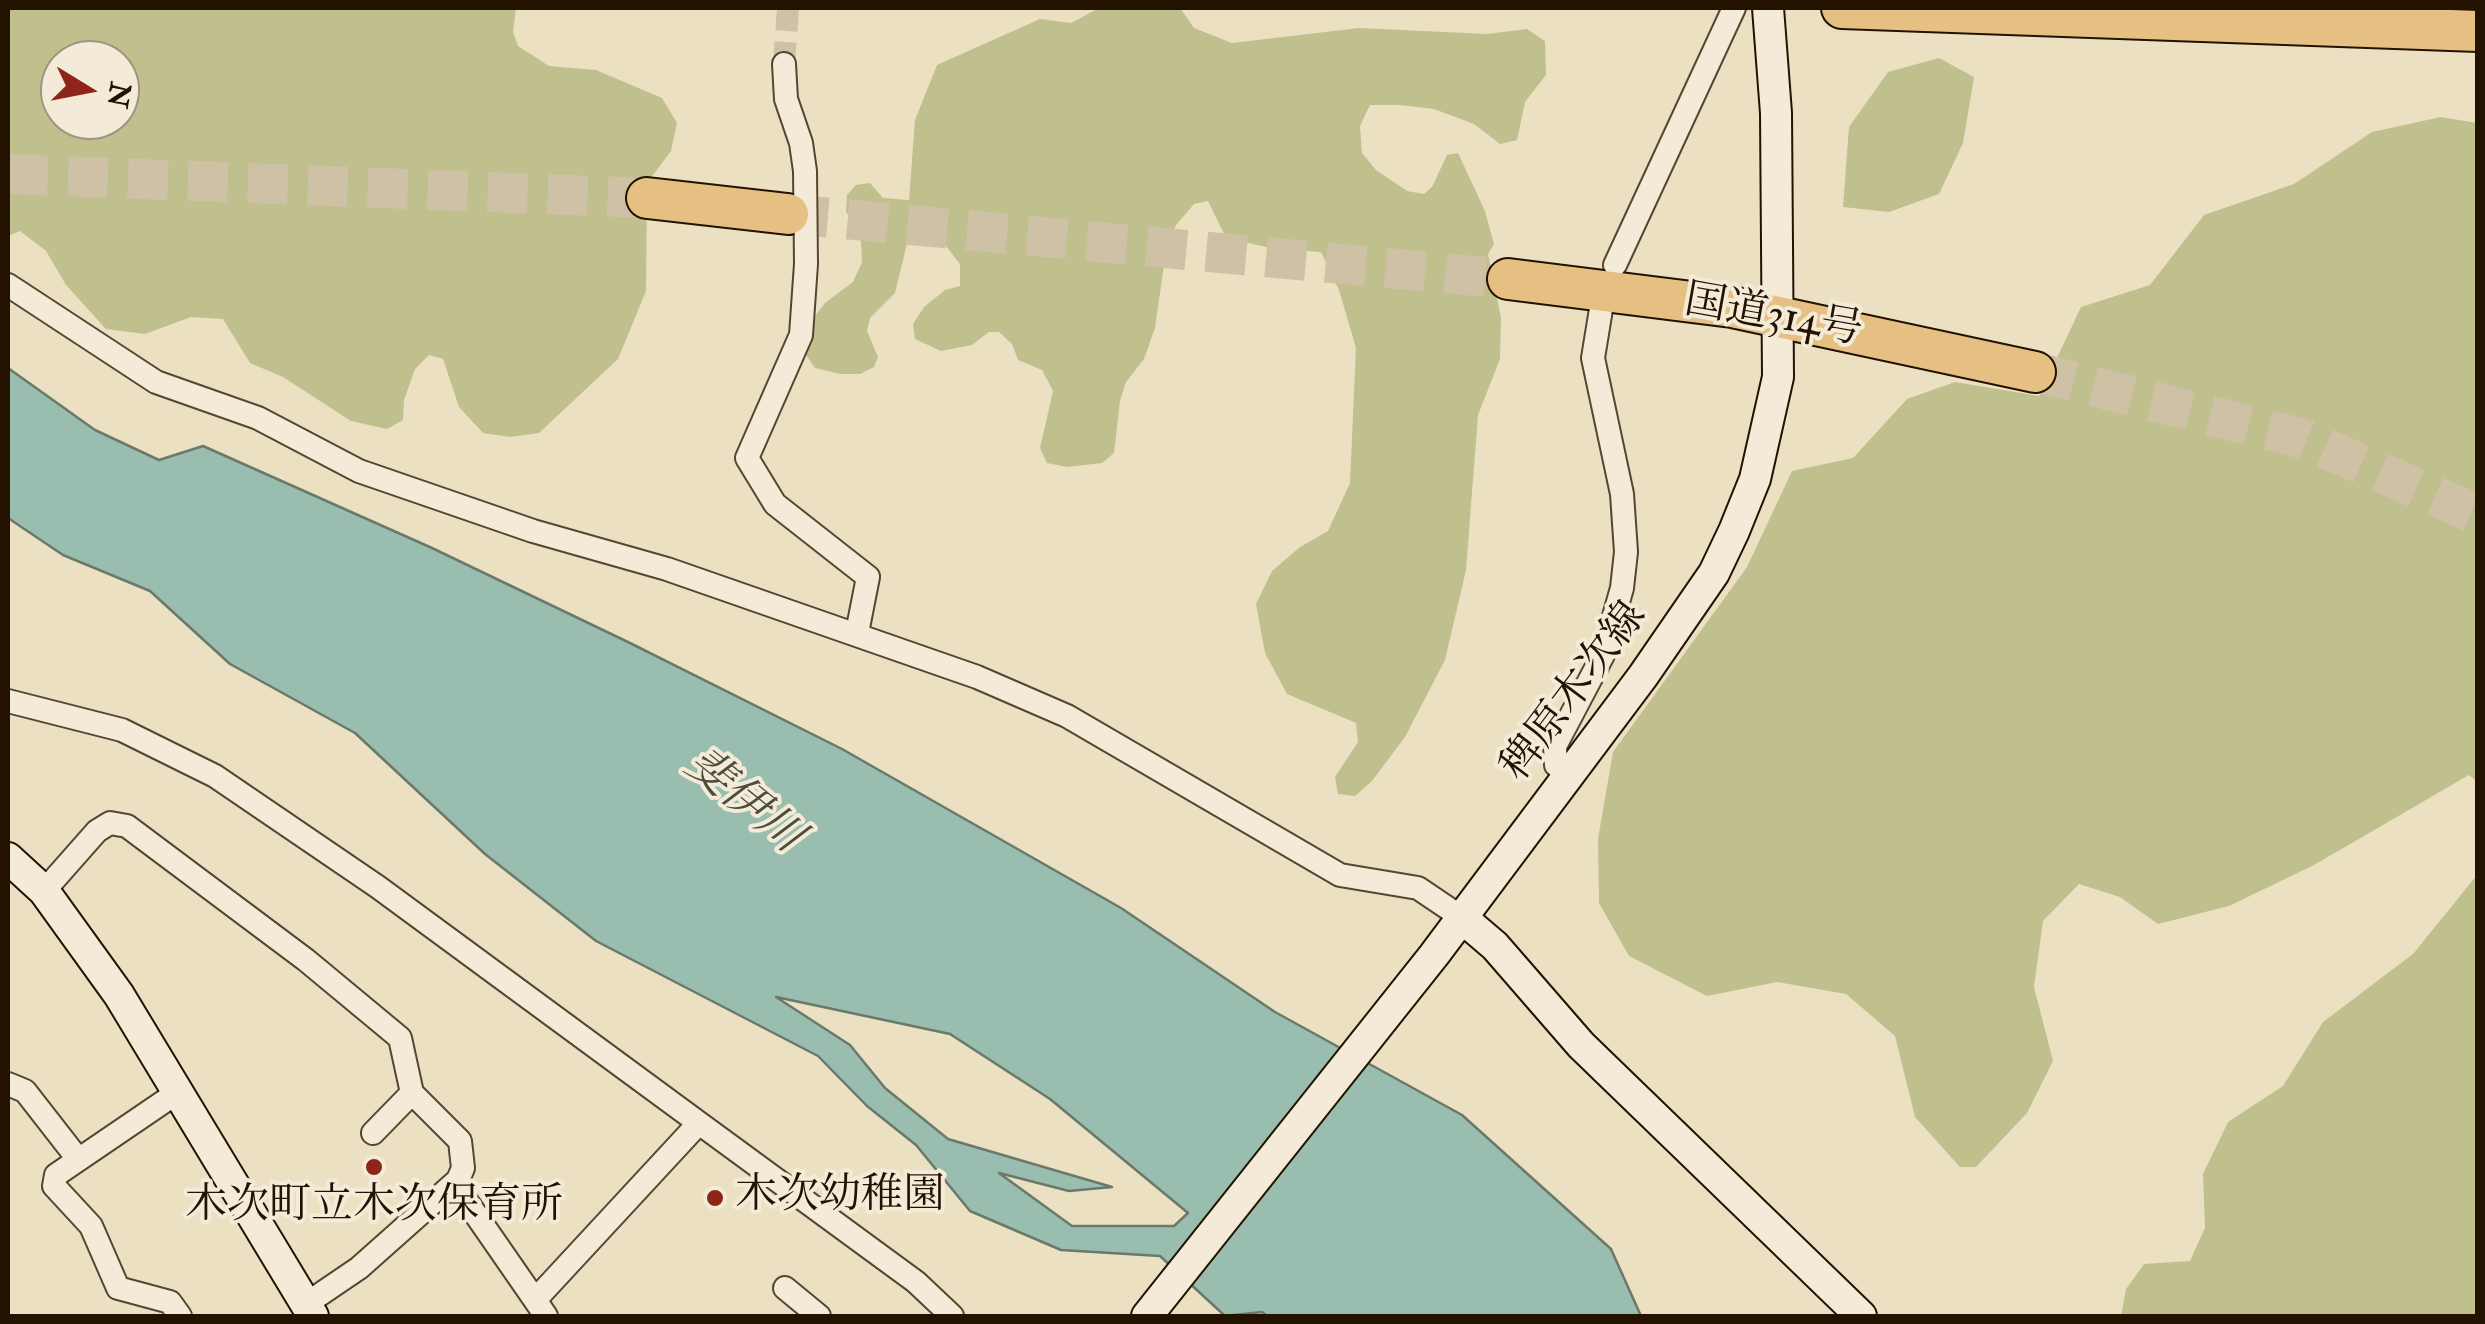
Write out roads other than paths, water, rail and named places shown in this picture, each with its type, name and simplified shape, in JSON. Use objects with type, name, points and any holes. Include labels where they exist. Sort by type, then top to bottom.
[{"type":"highway","points":[[1858,8],[2072,17],[2190,15],[2478,30]]},
{"type":"highway","points":[[2190,15],[2478,56]]},
{"type":"highway","points":[[647,198],[788,214]]},
{"type":"highway","name":"国道314号","points":[[1508,278],[1778,316],[2035,372]]},
{"type":"main road","name":"稗原木次線","points":[[1147,1316],[1434,955],[1568,776],[1686,617],[1734,531],[1767,439],[1778,377],[1776,113],[1768,8]]},
{"type":"main road","points":[[8,858],[44,891],[119,995],[310,1310]]},
{"type":"main road","points":[[1461,916],[1494,946],[1581,1045],[1861,1316]]},
{"type":"street","points":[[1615,266],[1734,8]]},
{"type":"street","points":[[784,64],[786,100],[801,142],[805,171],[806,264],[801,334],[747,458],[775,504],[868,577],[857,633]]},
{"type":"street","points":[[8,285],[156,382],[258,418],[359,471],[857,633],[1067,716],[1340,875],[1418,888],[1461,916]]},
{"type":"street","points":[[1568,776],[1556,766],[1555,746],[1604,655],[1622,588],[1626,552],[1622,494],[1593,358],[1602,303]]},
{"type":"street","points":[[8,701],[122,730],[215,776],[378,886],[916,1282],[952,1316]]},
{"type":"street","points":[[44,891],[98,831],[110,823],[128,826],[390,1026],[403,1044],[412,1093],[463,1146],[465,1160],[458,1180],[310,1310]]},
{"type":"street","points":[[8,1084],[25,1091],[78,1160]]},
{"type":"street","points":[[178,1092],[56,1174],[54,1186],[91,1226],[113,1280],[125,1292],[170,1302],[180,1316]]},
{"type":"street","points":[[373,1132],[412,1093]]},
{"type":"street","points":[[458,1180],[465,1199],[541,1308],[699,1122]]},
{"type":"street","points":[[785,1288],[819,1316]]},
{"type":"water","name":"斐伊川","points":[[8,368],[95,430],[159,460],[203,446],[432,548],[630,643],[842,749],[1121,908],[1275,1012],[1462,1115],[1611,1249],[1641,1316],[1267,1316],[1262,1312],[1225,1316],[1160,1256],[1061,1250],[970,1211],[916,1145],[867,1106],[818,1056],[596,941],[485,854],[355,733],[230,664],[150,591],[63,555],[8,518]],"holes":[[[776,997],[950,1034],[1050,1099],[1188,1213],[1174,1226],[1072,1226],[999,1173],[1069,1191],[1112,1187],[948,1139],[885,1088],[850,1045]]]},
{"type":"tunnel","points":[[784,64],[788,8]]},
{"type":"tunnel","points":[[8,174],[647,198]]},
{"type":"tunnel","points":[[788,214],[1508,279]]},
{"type":"tunnel","points":[[2035,372],[2304,439],[2478,515]]},
{"type":"place","name":"木次町立木次保育所","points":[[374,1167]]},
{"type":"place","name":"木次幼稚園","points":[[715,1198]]}]
